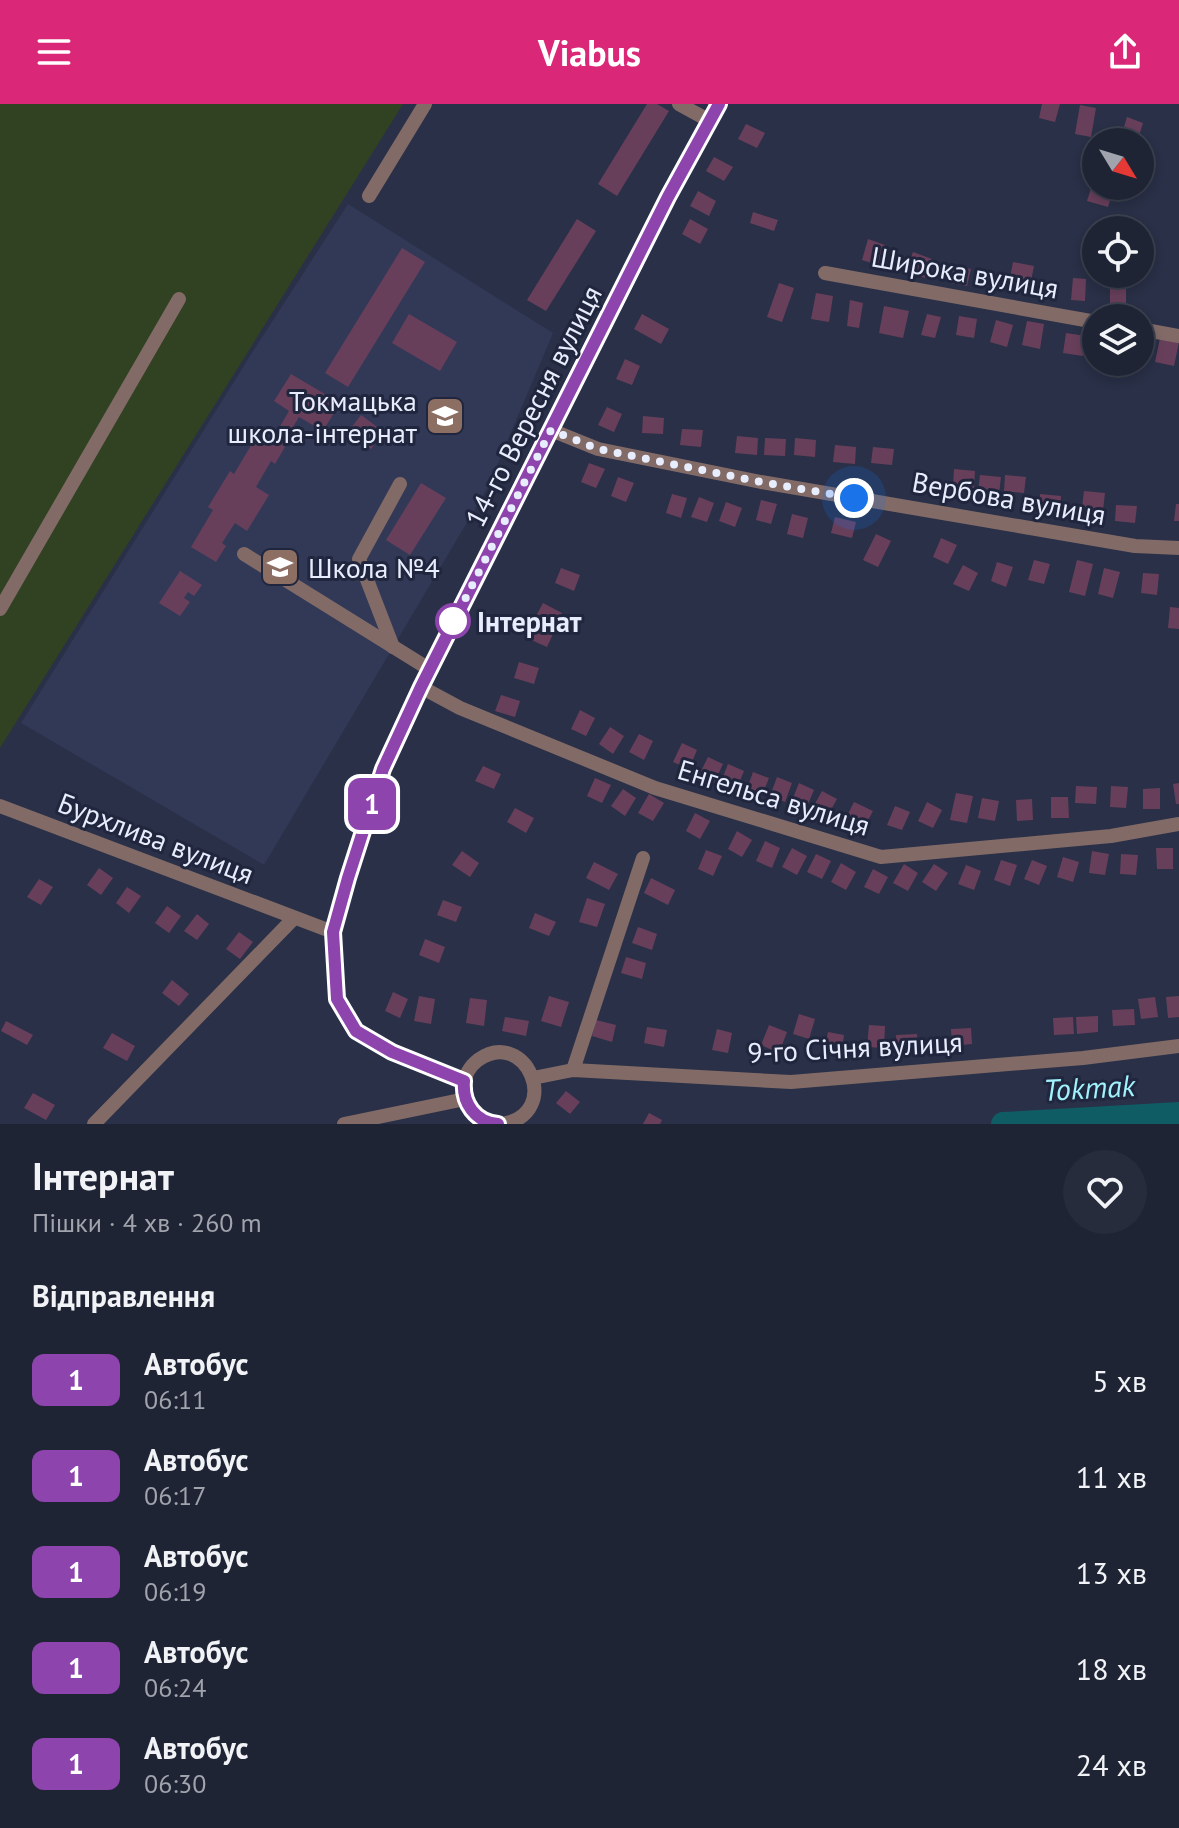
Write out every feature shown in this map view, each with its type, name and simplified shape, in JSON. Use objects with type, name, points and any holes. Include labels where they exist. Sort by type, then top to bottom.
[{"type":"street","points":[[369,196],[425,104]]},
{"type":"street","points":[[679,104],[710,121]]},
{"type":"street","name":"14-го Вересня вулиця","points":[[464,1081],[392,1052],[356,1031],[337,999],[333,932],[383,769],[429,669],[668,197],[719,104]]},
{"type":"street","name":"Широка вулиця","points":[[825,273],[1082,319]]},
{"type":"street","points":[[0,609],[179,299]]},
{"type":"street","points":[[1154,332],[1179,336]]},
{"type":"street","name":"Вербова вулиця","points":[[551,430],[598,449],[761,482],[1135,546],[1179,548]]},
{"type":"street","points":[[393,647],[359,559],[400,484]]},
{"type":"street","points":[[244,554],[429,669]]},
{"type":"street","name":"Енгельса вулиця","points":[[421,687],[460,708],[655,788],[881,857],[1111,836],[1179,824]]},
{"type":"street","name":"Бурхлива вулиця","points":[[0,806],[333,932]]},
{"type":"street","points":[[573,1070],[643,858]]},
{"type":"street","points":[[94,1124],[294,918]]},
{"type":"street","name":"9-го Січня вулиця","points":[[533,1078],[573,1070],[791,1082],[1083,1058],[1179,1046]]},
{"type":"street","points":[[507,1053],[524,1062],[533,1078],[531,1105],[518,1119],[491,1124],[475,1115],[465,1099],[464,1081],[480,1058],[507,1053]]},
{"type":"street","points":[[344,1124],[465,1099]]},
{"type":"shaded area","name":"Школа №4","points":[[348,204],[553,333],[488,487],[264,865],[21,723]]},
{"type":"green space","points":[[0,104],[403,104],[0,748]]},
{"type":"building","points":[[647,104],[657,104],[669,111],[617,196],[598,184]]},
{"type":"building","points":[[1042,104],[1060,104],[1055,122],[1039,118]]},
{"type":"building","points":[[1080,105],[1096,108],[1093,128],[1082,128],[1082,135],[1075,134]]},
{"type":"building","points":[[1127,117],[1143,123],[1141,128],[1124,128]]},
{"type":"building","points":[[746,124],[765,133],[757,148],[738,139]]},
{"type":"building","points":[[714,157],[733,167],[724,181],[706,171]]},
{"type":"building","points":[[698,191],[716,201],[709,216],[690,206]]},
{"type":"building","points":[[1087,200],[1110,200],[1108,207]]},
{"type":"building","points":[[753,212],[778,220],[774,231],[750,223]]},
{"type":"building","points":[[577,219],[596,231],[546,311],[527,300]]},
{"type":"building","points":[[690,219],[708,229],[700,244],[682,234]]},
{"type":"building","points":[[868,239],[885,245],[878,265],[862,260]]},
{"type":"building","points":[[402,248],[425,262],[348,387],[325,373]]},
{"type":"building","points":[[913,252],[932,259],[925,278],[906,271]]},
{"type":"building","points":[[1013,262],[1034,266],[1029,291],[1008,288]]},
{"type":"building","points":[[954,265],[971,269],[967,286],[950,283]]},
{"type":"building","points":[[1073,278],[1082,279],[1085,301],[1071,300]]},
{"type":"building","points":[[779,283],[794,288],[782,322],[767,317]]},
{"type":"building","points":[[1110,288],[1126,288],[1126,304],[1110,304]]},
{"type":"building","points":[[816,293],[833,296],[829,322],[811,319]]},
{"type":"building","points":[[850,300],[863,303],[859,328],[847,326]]},
{"type":"building","points":[[884,306],[909,311],[903,338],[879,333]]},
{"type":"building","points":[[409,314],[457,342],[440,371],[392,343]]},
{"type":"building","points":[[642,314],[669,329],[661,344],[634,329]]},
{"type":"building","points":[[927,314],[941,317],[935,338],[921,335]]},
{"type":"building","points":[[959,316],[977,319],[974,338],[956,335]]},
{"type":"building","points":[[996,320],[1013,325],[1007,347],[990,342]]},
{"type":"building","points":[[1027,321],[1044,324],[1040,349],[1022,345]]},
{"type":"building","points":[[1066,333],[1082,335],[1082,356],[1063,353]]},
{"type":"building","points":[[1160,338],[1179,342],[1174,366],[1155,362]]},
{"type":"building","points":[[625,359],[640,366],[632,385],[616,379]]},
{"type":"building","points":[[291,374],[340,403],[323,431],[299,417],[282,445],[285,447],[275,464],[271,461],[256,487],[269,495],[247,531],[235,523],[222,543],[226,546],[216,562],[191,547],[213,510],[208,507],[230,471],[234,474],[259,432],[272,440],[289,411],[274,401]]},
{"type":"building","points":[[607,407],[622,414],[614,432],[598,425]]},
{"type":"building","points":[[361,415],[384,432],[371,449],[348,432]]},
{"type":"building","points":[[643,416],[664,418],[663,434],[642,433]]},
{"type":"building","points":[[682,429],[703,430],[701,447],[680,445]]},
{"type":"building","points":[[737,436],[758,438],[757,455],[735,453]]},
{"type":"building","points":[[765,438],[786,439],[785,456],[764,455]]},
{"type":"building","points":[[795,438],[816,440],[815,457],[794,455]]},
{"type":"building","points":[[835,445],[856,447],[855,464],[833,462]]},
{"type":"building","points":[[873,447],[894,449],[892,465],[871,463]]},
{"type":"building","points":[[589,463],[605,469],[596,488],[581,482]]},
{"type":"building","points":[[954,469],[975,471],[974,488],[953,486]]},
{"type":"building","points":[[980,475],[1001,477],[999,494],[978,492]]},
{"type":"building","points":[[1005,475],[1026,477],[1024,493],[1004,491]]},
{"type":"building","points":[[618,477],[634,483],[626,502],[611,496]]},
{"type":"building","points":[[421,483],[446,498],[410,555],[386,540]]},
{"type":"building","points":[[1084,491],[1105,493],[1103,510],[1082,507]]},
{"type":"building","points":[[672,494],[687,498],[681,518],[666,513]]},
{"type":"building","points":[[1040,494],[1061,496],[1060,513],[1039,511]]},
{"type":"building","points":[[699,497],[714,503],[707,522],[691,517]]},
{"type":"building","points":[[761,500],[777,504],[771,524],[756,520]]},
{"type":"building","points":[[726,502],[742,508],[735,527],[719,521]]},
{"type":"building","points":[[1176,504],[1179,504],[1179,521],[1174,521]]},
{"type":"building","points":[[1116,505],[1137,506],[1135,523],[1115,521]]},
{"type":"building","points":[[792,514],[808,518],[803,538],[787,534]]},
{"type":"building","points":[[835,517],[856,522],[852,538],[831,533]]},
{"type":"building","points":[[876,534],[891,541],[878,567],[863,560]]},
{"type":"building","points":[[941,538],[957,545],[948,564],[933,557]]},
{"type":"building","points":[[1034,560],[1050,564],[1044,584],[1028,580]]},
{"type":"building","points":[[1077,560],[1093,564],[1085,596],[1069,592]]},
{"type":"building","points":[[997,562],[1013,567],[1006,587],[991,581]]},
{"type":"building","points":[[963,565],[978,573],[969,591],[953,584]]},
{"type":"building","points":[[561,568],[580,575],[574,591],[555,583]]},
{"type":"building","points":[[1104,568],[1120,572],[1113,598],[1098,594]]},
{"type":"building","points":[[180,571],[202,585],[194,596],[188,592],[184,598],[190,602],[180,616],[159,603]]},
{"type":"building","points":[[1143,573],[1159,574],[1157,595],[1141,593]]},
{"type":"building","points":[[543,603],[562,613],[554,628],[535,618]]},
{"type":"building","points":[[1170,607],[1179,608],[1179,629],[1168,628]]},
{"type":"building","points":[[536,623],[554,632],[547,647],[529,639]]},
{"type":"building","points":[[519,662],[539,668],[534,684],[514,678]]},
{"type":"building","points":[[501,695],[520,701],[515,717],[495,711]]},
{"type":"building","points":[[580,710],[595,718],[586,736],[571,729]]},
{"type":"building","points":[[610,727],[624,736],[613,754],[599,744]]},
{"type":"building","points":[[639,734],[653,741],[644,760],[629,752]]},
{"type":"building","points":[[682,743],[697,750],[689,769],[673,762]]},
{"type":"building","points":[[708,757],[723,764],[714,783],[699,775]]},
{"type":"building","points":[[728,764],[744,771],[736,790],[720,784]]},
{"type":"building","points":[[483,766],[501,774],[494,789],[475,781]]},
{"type":"building","points":[[753,772],[769,778],[761,798],[746,792]]},
{"type":"building","points":[[777,777],[792,783],[785,802],[770,796]]},
{"type":"building","points":[[595,778],[611,785],[602,803],[587,796]]},
{"type":"building","points":[[799,783],[814,790],[806,809],[791,803]]},
{"type":"building","points":[[1179,783],[1179,804],[1176,804],[1173,784]]},
{"type":"building","points":[[1076,786],[1097,787],[1096,804],[1075,803]]},
{"type":"building","points":[[1111,786],[1128,787],[1126,808],[1110,807]]},
{"type":"building","points":[[1160,788],[1160,809],[1143,809],[1143,789]]},
{"type":"building","points":[[623,789],[636,798],[625,816],[611,806]]},
{"type":"building","points":[[822,791],[837,799],[827,817],[812,809]]},
{"type":"building","points":[[956,793],[973,796],[967,823],[950,820]]},
{"type":"building","points":[[649,794],[664,803],[653,821],[638,813]]},
{"type":"building","points":[[1051,797],[1068,797],[1069,818],[1051,818]]},
{"type":"building","points":[[982,798],[999,801],[995,821],[978,818]]},
{"type":"building","points":[[1032,799],[1033,820],[1017,821],[1016,800]]},
{"type":"building","points":[[854,802],[873,811],[865,826],[847,816]]},
{"type":"building","points":[[927,802],[942,810],[933,828],[918,821]]},
{"type":"building","points":[[895,806],[910,812],[902,830],[887,825]]},
{"type":"building","points":[[515,808],[534,818],[526,833],[507,822]]},
{"type":"building","points":[[695,813],[710,821],[700,839],[686,831]]},
{"type":"building","points":[[737,831],[752,840],[742,857],[728,849]]},
{"type":"building","points":[[765,841],[780,848],[772,868],[756,861]]},
{"type":"building","points":[[792,848],[807,856],[797,875],[782,867]]},
{"type":"building","points":[[1156,848],[1173,848],[1173,869],[1157,869]]},
{"type":"building","points":[[706,850],[722,856],[713,876],[698,869]]},
{"type":"building","points":[[462,851],[479,863],[470,877],[452,865]]},
{"type":"building","points":[[1092,851],[1109,854],[1105,875],[1089,873]]},
{"type":"building","points":[[816,854],[831,861],[822,879],[807,872]]},
{"type":"building","points":[[1121,854],[1138,855],[1136,875],[1120,874]]},
{"type":"building","points":[[1063,857],[1079,862],[1073,882],[1057,877]]},
{"type":"building","points":[[1001,860],[1017,865],[1010,886],[994,880]]},
{"type":"building","points":[[1032,860],[1047,866],[1039,885],[1024,879]]},
{"type":"building","points":[[594,862],[618,874],[609,890],[586,878]]},
{"type":"building","points":[[841,863],[856,872],[846,890],[831,882]]},
{"type":"building","points":[[904,864],[918,873],[908,891],[893,883]]},
{"type":"building","points":[[934,864],[948,873],[936,891],[922,882]]},
{"type":"building","points":[[966,865],[981,871],[974,890],[958,884]]},
{"type":"building","points":[[99,868],[113,878],[101,895],[87,885]]},
{"type":"building","points":[[873,869],[888,877],[879,894],[864,887]]},
{"type":"building","points":[[651,878],[675,890],[668,905],[644,893]]},
{"type":"building","points":[[39,879],[53,887],[41,905],[27,897]]},
{"type":"building","points":[[127,887],[141,896],[129,913],[116,903]]},
{"type":"building","points":[[587,898],[605,904],[597,927],[579,922]]},
{"type":"building","points":[[443,900],[462,907],[456,922],[437,915]]},
{"type":"building","points":[[167,906],[181,916],[169,933],[155,923]]},
{"type":"building","points":[[535,913],[556,922],[549,936],[529,928]]},
{"type":"building","points":[[197,914],[209,924],[197,940],[184,931]]},
{"type":"building","points":[[638,927],[657,934],[652,950],[632,943]]},
{"type":"building","points":[[239,932],[253,942],[240,959],[226,949]]},
{"type":"building","points":[[425,939],[445,947],[439,963],[419,955]]},
{"type":"building","points":[[626,957],[646,963],[642,979],[621,973]]},
{"type":"building","points":[[172,980],[189,994],[179,1006],[162,993]]},
{"type":"building","points":[[393,992],[408,999],[400,1018],[385,1011]]},
{"type":"building","points":[[419,996],[435,999],[431,1024],[414,1021]]},
{"type":"building","points":[[549,996],[569,1002],[561,1027],[541,1021]]},
{"type":"building","points":[[1179,996],[1179,1017],[1168,1018],[1166,997]]},
{"type":"building","points":[[1155,997],[1158,1017],[1141,1019],[1138,999]]},
{"type":"building","points":[[470,998],[487,1000],[484,1026],[466,1023]]},
{"type":"building","points":[[1134,1009],[1135,1025],[1113,1026],[1112,1010]]},
{"type":"building","points":[[799,1014],[815,1019],[809,1039],[793,1034]]},
{"type":"building","points":[[1098,1016],[1098,1032],[1077,1034],[1076,1017]]},
{"type":"building","points":[[505,1017],[529,1021],[526,1036],[502,1031]]},
{"type":"building","points":[[1073,1017],[1074,1034],[1054,1035],[1053,1018]]},
{"type":"building","points":[[596,1020],[616,1025],[612,1042],[592,1036]]},
{"type":"building","points":[[6,1021],[33,1035],[27,1045],[1,1031]]},
{"type":"building","points":[[769,1025],[787,1032],[779,1053],[761,1045]]},
{"type":"building","points":[[869,1025],[885,1026],[884,1048],[867,1047]]},
{"type":"building","points":[[647,1027],[667,1030],[664,1047],[644,1043]]},
{"type":"building","points":[[971,1028],[972,1044],[952,1046],[951,1029]]},
{"type":"building","points":[[717,1029],[732,1033],[728,1053],[712,1050]]},
{"type":"building","points":[[828,1032],[844,1035],[841,1055],[824,1053]]},
{"type":"building","points":[[112,1033],[135,1046],[127,1061],[103,1048]]},
{"type":"building","points":[[917,1034],[918,1051],[897,1052],[896,1035]]},
{"type":"building","points":[[566,1091],[580,1102],[570,1114],[556,1103]]},
{"type":"building","points":[[33,1093],[55,1105],[46,1120],[24,1108]]},
{"type":"building","points":[[649,1113],[662,1120],[660,1124],[643,1124]]},
{"type":"waterway","name":"Tokmak","points":[[1003,1124],[1179,1114]]},
{"type":"bus line","name":"1","points":[[498,1124],[483,1120],[469,1108],[463,1090],[464,1081],[392,1052],[356,1031],[337,999],[333,932],[383,769],[421,687],[668,197],[719,104]]},
{"type":"place","name":"Токмацька школа-інтернат","points":[[445,416]]},
{"type":"place","name":"Школа №4","points":[[280,567]]},
{"type":"place","name":"Інтернат","points":[[453,621]]},
{"type":"route","points":[[453,621],[450,629],[551,430],[598,449],[854,498]]}]
